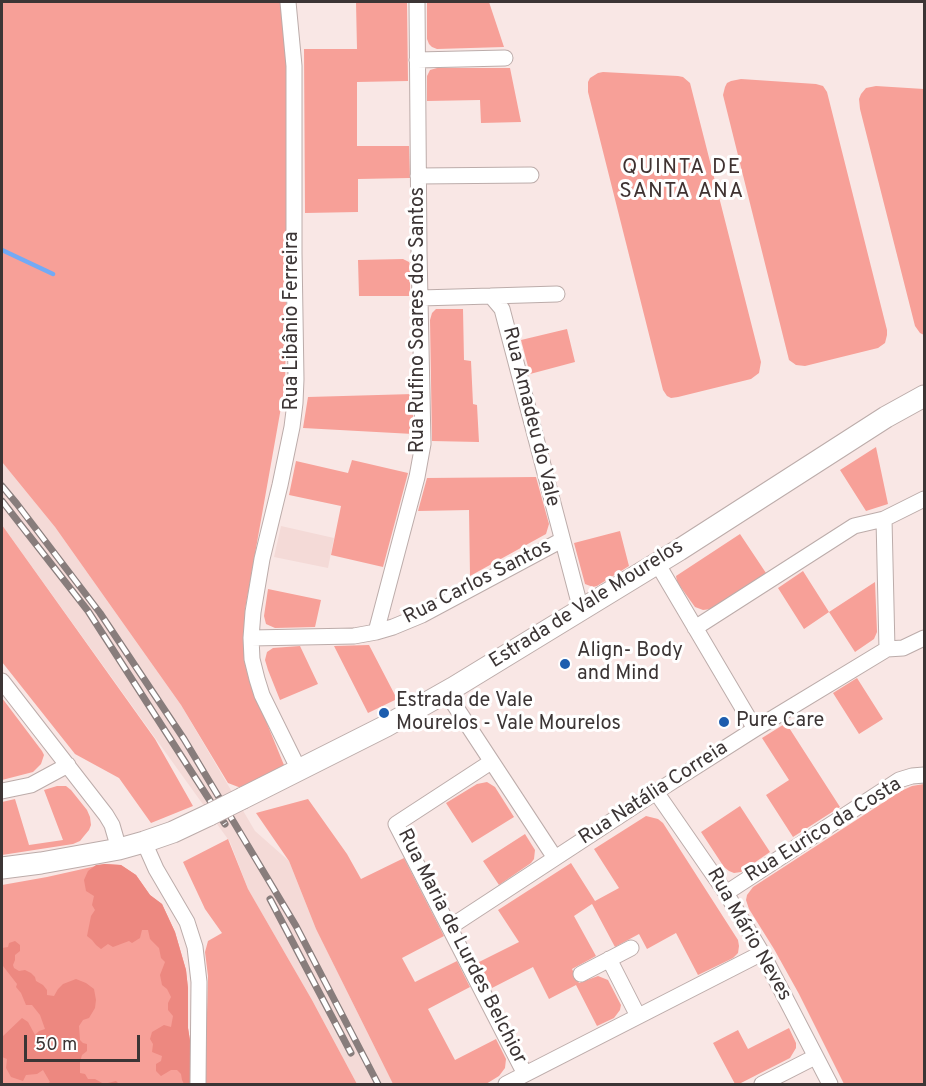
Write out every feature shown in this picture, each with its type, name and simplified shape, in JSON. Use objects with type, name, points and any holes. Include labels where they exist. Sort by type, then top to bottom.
[{"type":"main road","name":"Estrada de Vale Mourelos","points":[[2,868],[119,849],[173,832],[386,726],[657,563],[886,417],[924,396]]},
{"type":"street","name":"Rua Libânio Ferreira","points":[[288,2],[294,66],[295,391],[292,427],[262,559],[251,638],[252,659],[262,695],[299,770]]},
{"type":"street","name":"Rua Rufino Soares dos Santos","points":[[376,632],[417,477],[423,444],[417,2]]},
{"type":"street","points":[[417,60],[505,58]]},
{"type":"street","points":[[418,176],[531,175]]},
{"type":"street","points":[[420,298],[557,294]]},
{"type":"street","name":"Rua Amadeu do Vale","points":[[491,296],[502,309],[581,609]]},
{"type":"street","points":[[695,628],[854,526],[884,519],[924,499]]},
{"type":"street","points":[[884,519],[887,649]]},
{"type":"street","name":"Rua Carlos Santos","points":[[251,638],[354,636],[376,632],[422,615],[562,540]]},
{"type":"street","points":[[657,563],[755,729]]},
{"type":"street","name":"Rua Natália Correia","points":[[450,927],[755,729],[887,649],[903,648],[924,638]]},
{"type":"street","points":[[2,681],[106,815],[112,825],[119,849]]},
{"type":"street","points":[[446,692],[555,858]]},
{"type":"street","name":"Rua Maria de Lurdes Belchior","points":[[491,762],[396,824],[525,1074]]},
{"type":"street","points":[[2,791],[31,785],[68,765]]},
{"type":"street","name":"Rua Eurico da Costa","points":[[726,893],[899,780],[924,775]]},
{"type":"street","name":"Rua Mário Neves","points":[[656,792],[726,893],[762,952],[830,1084]]},
{"type":"street","points":[[144,842],[156,870],[187,922],[195,947],[199,982],[198,1084]]},
{"type":"street","points":[[581,974],[631,948]]},
{"type":"street","points":[[506,1084],[762,952]]},
{"type":"street","points":[[609,959],[638,1016]]},
{"type":"street","points":[[762,1084],[815,1057]]},
{"type":"shaded area","points":[[2,2],[283,2],[286,16],[289,148],[285,385],[245,610],[248,677],[286,770],[241,788],[228,783],[181,705],[55,527],[2,462]]},
{"type":"shaded area","points":[[356,2],[407,2],[408,81],[357,82],[357,146],[409,146],[410,178],[358,179],[358,212],[305,213],[304,49],[357,49]]},
{"type":"shaded area","points":[[427,2],[489,2],[504,47],[437,49],[432,47],[427,39]]},
{"type":"shaded area","points":[[437,68],[510,68],[521,122],[481,123],[480,100],[427,101],[427,76],[430,70]]},
{"type":"shaded area","points":[[603,72],[678,76],[690,83],[761,362],[759,373],[751,379],[671,398],[663,390],[588,92],[590,78]]},
{"type":"shaded area","points":[[741,79],[816,84],[823,86],[827,92],[887,330],[885,343],[878,348],[805,366],[796,365],[789,360],[723,95],[727,83]]},
{"type":"shaded area","points":[[876,86],[924,89],[924,335],[915,326],[860,109],[861,94],[866,88]]},
{"type":"shaded area","points":[[403,259],[410,265],[410,296],[359,296],[358,260]]},
{"type":"shaded area","points":[[436,309],[463,309],[464,360],[471,361],[473,404],[477,405],[479,442],[432,441],[430,320]]},
{"type":"shaded area","points":[[567,329],[575,362],[530,374],[521,340]]},
{"type":"shaded area","points":[[413,394],[413,434],[303,428],[308,397]]},
{"type":"shaded area","points":[[876,447],[888,504],[866,511],[840,470]]},
{"type":"shaded area","points":[[352,460],[408,473],[383,567],[331,555],[341,506],[289,495],[296,461],[348,473]]},
{"type":"shaded area","points":[[2,462],[55,527],[181,705],[255,831],[289,861],[316,929],[393,1084],[357,1084],[248,889],[230,842],[2,525]]},
{"type":"shaded area","points":[[536,477],[549,524],[546,534],[470,576],[469,510],[418,511],[427,478]]},
{"type":"shaded area","points":[[2,525],[155,739],[193,806],[151,823],[119,778],[75,754],[2,662]]},
{"type":"shaded area","points":[[281,526],[334,538],[328,568],[274,557]]},
{"type":"shaded area","points":[[620,531],[629,566],[597,586],[585,584],[574,543]]},
{"type":"shaded area","points":[[740,534],[766,573],[711,609],[703,610],[695,607],[677,582],[676,576]]},
{"type":"shaded area","points":[[803,571],[829,612],[804,629],[778,588]]},
{"type":"shaded area","points":[[875,582],[877,632],[874,639],[855,652],[829,612]]},
{"type":"shaded area","points":[[268,589],[321,600],[315,627],[275,628],[266,624],[264,616]]},
{"type":"shaded area","points":[[369,645],[397,699],[368,713],[334,646]]},
{"type":"shaded area","points":[[300,646],[318,684],[280,700],[265,660],[267,652],[273,648]]},
{"type":"shaded area","points":[[857,678],[883,719],[859,734],[833,693]]},
{"type":"shaded area","points":[[2,698],[44,755],[41,764],[33,772],[2,780]]},
{"type":"shaded area","points":[[786,723],[840,807],[793,837],[766,795],[789,780],[762,738]]},
{"type":"shaded area","points":[[487,782],[495,787],[514,817],[472,843],[446,803],[477,784]]},
{"type":"shaded area","points":[[924,784],[924,1084],[844,1084],[799,994],[749,909],[747,895],[753,887],[901,791]]},
{"type":"shaded area","points":[[66,786],[71,790],[87,810],[91,825],[89,830],[80,841],[73,844],[2,855],[2,802],[15,799],[29,845],[63,840],[44,790]]},
{"type":"shaded area","points":[[308,799],[347,854],[361,879],[404,858],[444,936],[402,958],[415,982],[457,961],[470,987],[428,1009],[455,1060],[496,1039],[506,1059],[505,1068],[499,1076],[486,1084],[393,1084],[316,929],[289,861],[256,813]]},
{"type":"shaded area","points":[[740,806],[770,852],[741,872],[734,873],[724,867],[701,832]]},
{"type":"shaded area","points":[[646,816],[663,823],[738,940],[738,953],[733,958],[698,975],[676,933],[647,949],[639,934],[615,947],[592,904],[574,916],[596,956],[572,969],[579,983],[598,976],[608,980],[621,1005],[614,1018],[597,1026],[576,985],[549,999],[533,967],[492,988],[479,962],[519,942],[498,910],[571,863],[595,901],[619,888],[594,849]]},
{"type":"shaded area","points":[[525,834],[535,850],[534,859],[499,885],[483,861]]},
{"type":"shaded area","points":[[228,839],[248,889],[357,1084],[205,1084],[208,976],[205,952],[208,941],[222,933],[205,909],[183,862]]},
{"type":"shaded area","points":[[105,864],[121,865],[136,875],[150,895],[162,904],[175,932],[186,970],[193,1084],[2,1084],[2,885]]},
{"type":"shaded area","points":[[96,865],[121,865],[136,875],[150,895],[162,904],[175,932],[186,970],[192,1084],[184,1084],[177,1070],[171,1070],[161,1076],[156,1071],[156,1064],[161,1061],[162,1056],[152,1052],[153,1044],[150,1039],[152,1032],[164,1025],[171,1027],[173,1016],[168,1010],[171,997],[162,985],[160,975],[165,962],[161,958],[159,948],[150,939],[148,930],[142,930],[140,938],[132,943],[129,941],[113,947],[108,944],[101,949],[87,936],[91,916],[95,910],[92,905],[94,896],[86,891],[84,880],[88,871]]},
{"type":"shaded area","points":[[15,941],[20,945],[20,951],[15,955],[14,968],[31,973],[36,981],[47,990],[47,995],[54,996],[63,984],[76,979],[94,989],[95,1008],[89,1018],[83,1020],[79,1026],[80,1040],[87,1044],[87,1051],[82,1055],[80,1062],[80,1073],[85,1074],[88,1079],[95,1079],[104,1084],[47,1084],[50,1082],[43,1070],[37,1074],[26,1075],[23,1081],[11,1077],[6,1068],[7,1059],[2,1057],[2,1037],[22,1018],[28,1022],[35,1035],[45,1029],[40,1015],[32,1005],[26,1005],[16,987],[17,984],[3,966],[2,948],[8,947],[9,943]]},
{"type":"shaded area","points":[[789,1028],[796,1043],[796,1048],[790,1058],[735,1084],[713,1043],[738,1030],[748,1049]]},
{"type":"waterway","points":[[2,250],[53,274]]},
{"type":"railway","points":[[2,486],[100,613],[184,739],[296,926],[378,1084]]},
{"type":"railway","points":[[2,501],[88,611],[225,824]]},
{"type":"railway","points":[[270,899],[351,1053]]},
{"type":"place","name":"Align- Body and Mind","points":[[565,664]]},
{"type":"place","name":"Estrada de Vale Mourelos - Vale Mourelos","points":[[384,713]]},
{"type":"place","name":"Pure Care","points":[[724,722]]},
{"type":"district","name":"QUINTA DE SANTA ANA","points":[[682,181]]}]
